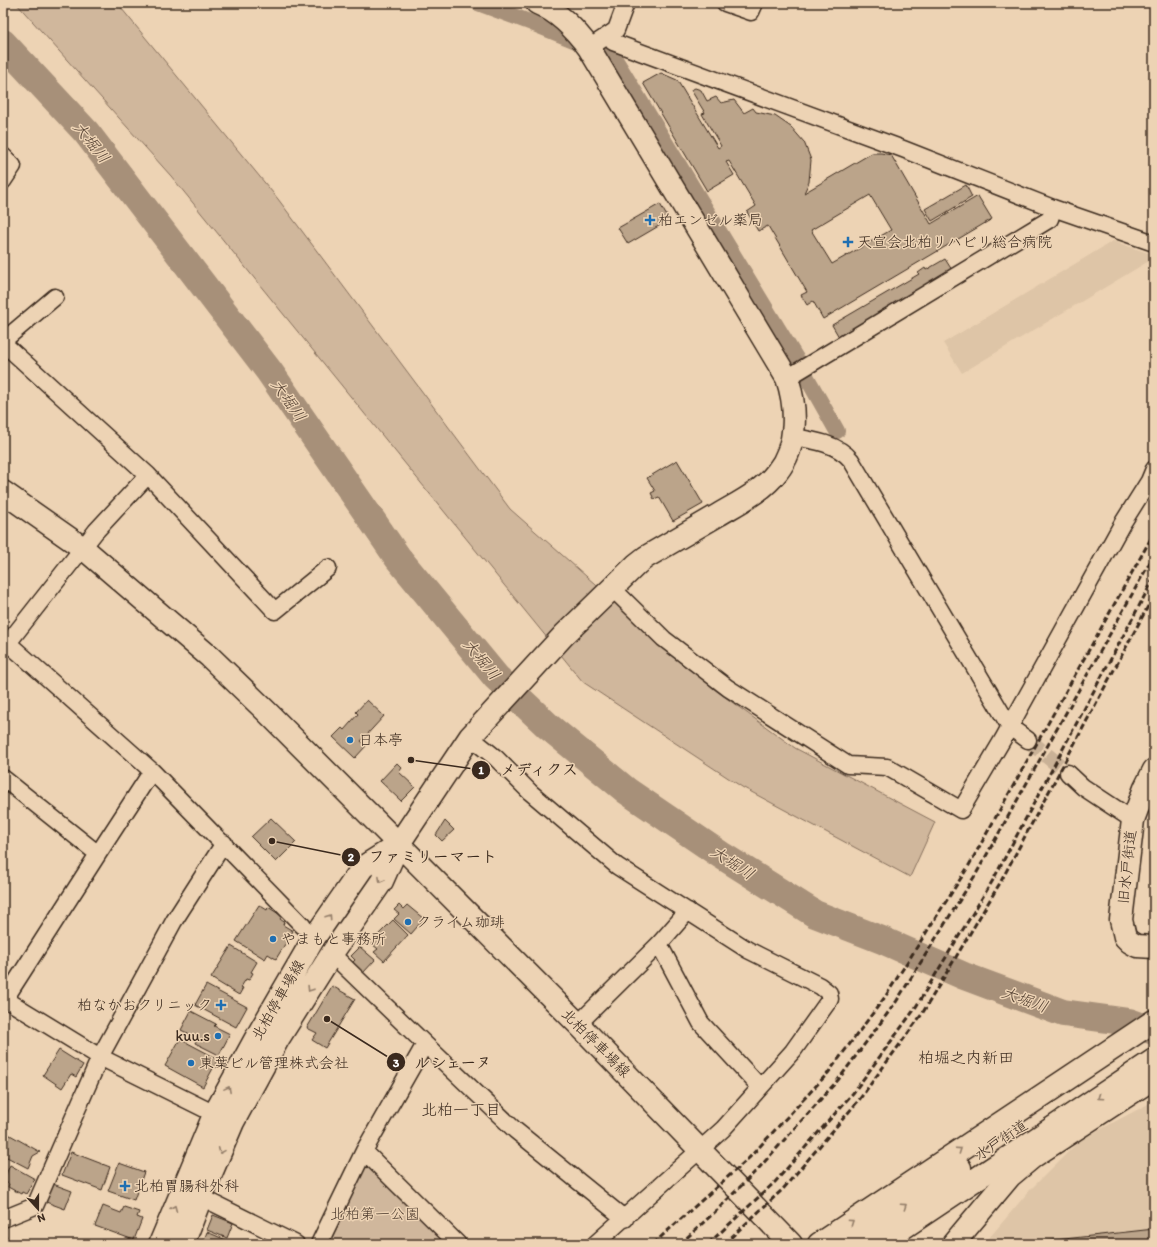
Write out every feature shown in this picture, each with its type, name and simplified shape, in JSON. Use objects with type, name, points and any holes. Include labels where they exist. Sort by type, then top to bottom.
[{"type":"main road","points":[[3,492],[83,548],[210,657],[267,712],[398,845],[475,731],[564,636],[612,588],[646,557],[739,502],[771,479],[778,471],[792,437],[794,403],[787,378],[589,48],[576,30],[564,19],[537,3]]},
{"type":"main road","name":"旧水戸街道","points":[[1154,770],[1132,820],[1121,920],[1123,931],[1130,942],[1137,946],[1154,947]]},
{"type":"main road","name":"北柏停車場線","points":[[160,1244],[224,1119],[278,1039],[333,952],[382,881],[398,845],[578,1024],[791,1244]]},
{"type":"main road","points":[[819,1244],[1098,1066],[1154,1021]]},
{"type":"main road","name":"水戸街道","points":[[879,1244],[939,1193],[1098,1066],[1154,1035]]},
{"type":"main road","points":[[953,1244],[1010,1176],[1034,1156],[1070,1133],[1148,1074]]},
{"type":"main road","name":"水戸街道","points":[[848,1244],[1148,1074]]},
{"type":"main road","name":"北柏停車場線","points":[[183,1244],[201,1197],[224,1119]]},
{"type":"street","points":[[589,48],[616,30],[626,3]]},
{"type":"street","points":[[725,3],[751,12],[755,3]]},
{"type":"street","points":[[609,35],[613,42],[903,149],[1053,208],[1154,243]]},
{"type":"street","points":[[3,156],[13,166],[3,181]]},
{"type":"street","points":[[787,378],[1050,219],[1053,208]]},
{"type":"street","points":[[55,297],[3,342],[148,475],[275,611],[328,568]]},
{"type":"street","points":[[792,437],[817,441],[844,452],[851,460],[1010,727],[1028,740]]},
{"type":"street","points":[[612,588],[664,639],[728,688],[848,765],[887,767],[961,810],[1010,727],[1122,524],[1149,481],[1154,468]]},
{"type":"street","points":[[148,475],[96,531],[5,644],[152,771],[303,926]]},
{"type":"street","points":[[475,731],[496,758],[530,792],[617,866],[748,950],[820,986],[829,993],[830,999],[793,1051],[723,1129],[625,1219],[595,1244]]},
{"type":"street","points":[[152,771],[4,999],[100,1057],[224,1119]]},
{"type":"street","points":[[1068,774],[1083,787],[1132,820]]},
{"type":"street","points":[[3,778],[98,854]]},
{"type":"street","points":[[3,1219],[35,1206],[100,1057],[174,921],[224,844]]},
{"type":"street","points":[[578,1024],[659,944],[688,911]]},
{"type":"street","points":[[659,944],[701,1023],[760,1087]]},
{"type":"street","points":[[339,961],[515,1130],[625,1219]]},
{"type":"street","points":[[319,1244],[364,1151],[425,1044]]},
{"type":"street","points":[[364,1151],[458,1244]]},
{"type":"street","points":[[201,1197],[296,1244]]},
{"type":"shaded area","points":[[1113,241],[1154,255],[1154,258],[962,373],[943,343]]},
{"type":"shaded area","points":[[1154,1102],[1154,1244],[984,1244],[1029,1191],[1080,1140]]},
{"type":"green space","points":[[16,3],[117,3],[278,199],[510,509],[714,689],[795,748],[935,822],[910,877],[742,787],[583,682],[171,176]]},
{"type":"green space","name":"北柏第一公園","points":[[370,1166],[447,1244],[329,1244],[364,1167]]},
{"type":"building","points":[[661,73],[677,80],[718,148],[721,146],[702,114],[705,113],[691,90],[695,88],[701,90],[707,101],[716,97],[721,103],[734,100],[744,113],[753,108],[756,112],[775,116],[791,127],[804,142],[811,160],[809,182],[804,193],[872,153],[881,153],[891,155],[931,224],[978,196],[992,219],[823,319],[813,301],[807,305],[801,295],[807,292],[768,226],[758,231],[747,212],[756,206],[729,161],[726,162],[734,175],[707,191],[643,83]],"holes":[[[870,195],[891,230],[832,264],[811,230]]]},
{"type":"building","points":[[966,185],[972,197],[932,221],[925,209]]},
{"type":"building","points":[[660,204],[669,220],[628,244],[618,228]]},
{"type":"building","points":[[945,259],[952,270],[839,337],[832,325],[919,274],[918,273],[925,268],[926,270]]},
{"type":"building","points":[[677,460],[703,504],[673,521],[659,497],[654,499],[651,493],[655,491],[647,478]]},
{"type":"building","points":[[367,700],[384,716],[361,741],[366,746],[355,758],[333,737],[342,728],[344,730],[358,714],[356,712]]},
{"type":"building","points":[[397,763],[402,768],[399,772],[415,787],[401,801],[380,781]]},
{"type":"building","points":[[271,818],[296,842],[276,862],[251,837]]},
{"type":"building","points":[[445,821],[454,830],[442,841],[436,835]]},
{"type":"building","points":[[259,905],[267,910],[268,907],[282,916],[280,919],[284,922],[283,925],[293,931],[276,959],[268,954],[265,959],[236,941]]},
{"type":"building","points":[[399,905],[403,909],[407,905],[424,919],[411,934],[394,919],[399,914],[394,910]]},
{"type":"building","points":[[393,920],[408,935],[384,961],[374,952],[378,949],[372,944],[380,936],[378,935]]},
{"type":"building","points":[[231,946],[257,962],[251,972],[253,973],[249,980],[246,979],[241,987],[243,988],[239,995],[211,978]]},
{"type":"building","points":[[360,947],[375,960],[363,973],[352,963],[355,960],[351,956]]},
{"type":"building","points":[[206,985],[247,1007],[236,1027],[195,1005]]},
{"type":"building","points":[[332,986],[355,999],[325,1048],[312,1040],[317,1033],[307,1028]]},
{"type":"building","points":[[191,1011],[216,1024],[214,1026],[230,1034],[219,1055],[195,1043],[197,1038],[181,1030]]},
{"type":"building","name":"東葉ビル管理株式会社","points":[[180,1039],[218,1059],[203,1087],[165,1066]]},
{"type":"building","points":[[59,1050],[83,1065],[76,1077],[71,1074],[62,1088],[43,1075]]},
{"type":"building","points":[[3,1131],[40,1152],[33,1156],[28,1168],[3,1155]]},
{"type":"building","points":[[71,1152],[110,1167],[102,1190],[62,1175]]},
{"type":"building","points":[[119,1163],[144,1172],[134,1200],[108,1191]]},
{"type":"building","points":[[10,1165],[35,1179],[26,1194],[22,1192],[21,1194],[8,1187],[9,1184],[3,1181]]},
{"type":"building","points":[[53,1184],[72,1191],[65,1209],[46,1202]]},
{"type":"building","points":[[103,1206],[121,1213],[124,1207],[139,1212],[137,1217],[142,1219],[134,1240],[95,1226]]},
{"type":"building","points":[[213,1215],[233,1223],[227,1238],[207,1230]]},
{"type":"building","points":[[1154,1229],[1154,1244],[1030,1244],[1037,1242]]},
{"type":"building","points":[[4,1232],[9,1244],[3,1244]]},
{"type":"building","points":[[207,1232],[226,1240],[224,1244],[214,1244],[204,1240]]},
{"type":"waterway","points":[[478,3],[613,56],[797,360],[837,431]]},
{"type":"waterway","name":"大堀川","points":[[3,43],[86,132],[269,371],[398,558],[496,677],[549,727],[627,791],[721,855],[815,914],[882,940],[964,976],[1063,1013],[1129,1022],[1154,1031]]},
{"type":"tunnel","points":[[1028,740],[1068,773]]},
{"type":"railway","points":[[653,1244],[749,1158],[828,1073],[885,997],[968,867],[1154,533]]},
{"type":"railway","points":[[680,1244],[759,1168],[838,1080],[896,1002],[976,874],[1154,555]]},
{"type":"railway","points":[[708,1244],[775,1182],[853,1093],[914,1010],[993,880],[1154,578]]},
{"type":"railway","points":[[724,1244],[783,1189],[859,1100],[922,1014],[1000,883],[1154,595]]},
{"type":"place","name":"柏エンゼル薬局","points":[[650,220]]},
{"type":"place","name":"天宣会北柏リハビリ総合病院","points":[[848,242]]},
{"type":"place","name":"日本亭","points":[[350,740]]},
{"type":"place","name":"メディクス","points":[[411,760]]},
{"type":"place","name":"ファミリーマート","points":[[272,841]]},
{"type":"place","name":"クライム珈琲","points":[[408,922]]},
{"type":"place","name":"やまもと事務所","points":[[273,939]]},
{"type":"place","name":"柏なかおクリニック","points":[[221,1005]]},
{"type":"place","name":"ルシェーヌ","points":[[327,1019]]},
{"type":"place","name":"kuu.s","points":[[218,1036]]},
{"type":"place","name":"東葉ビル管理株式会社","points":[[191,1063]]},
{"type":"place","name":"北柏胃腸科外科","points":[[125,1186]]},
{"type":"district","name":"柏堀之内新田","points":[[966,1057]]},
{"type":"district","name":"北柏一丁目","points":[[461,1109]]}]
